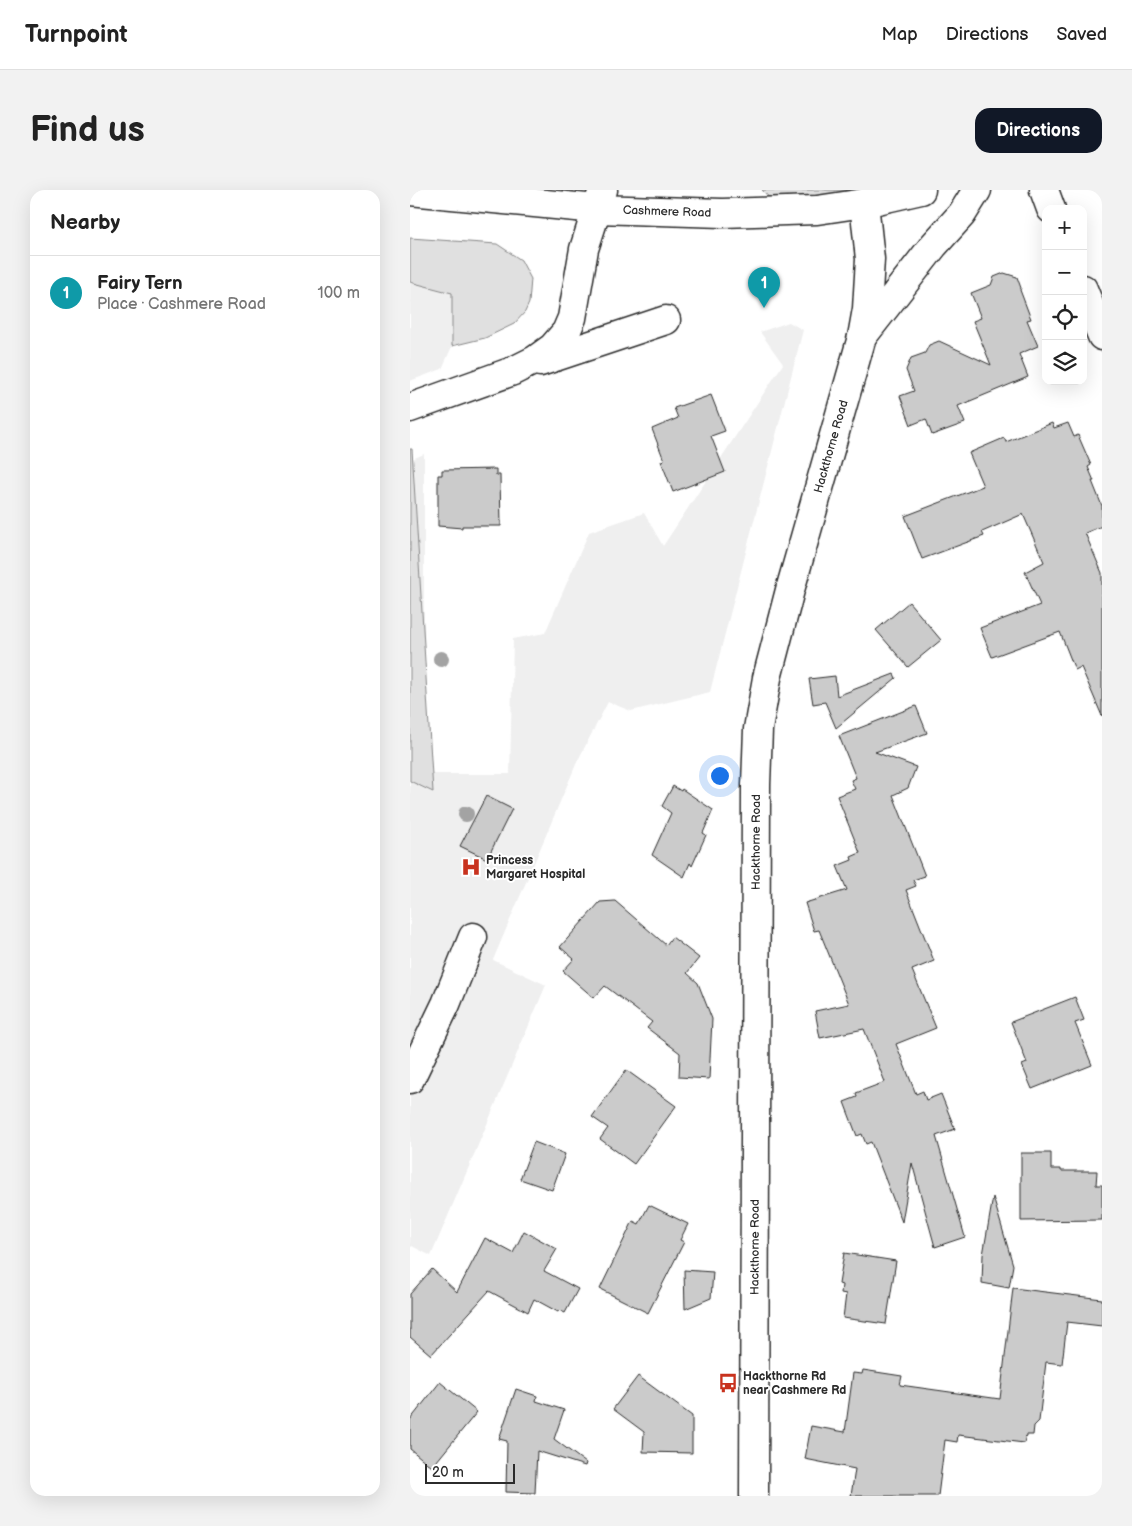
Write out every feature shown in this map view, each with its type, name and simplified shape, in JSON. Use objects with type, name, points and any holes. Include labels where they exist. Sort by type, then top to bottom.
[{"type":"street","name":"Cashmere Road","points":[[410,191],[600,199],[686,212],[773,212],[817,210],[864,203],[921,190]]},
{"type":"street","points":[[862,337],[934,244],[962,214],[978,190]]},
{"type":"street","points":[[1044,190],[1050,205]]},
{"type":"street","points":[[513,371],[541,356],[553,347],[566,332],[572,318],[584,249],[600,199]]},
{"type":"street","name":"Hackthorne Road","points":[[754,1496],[756,785],[758,729],[767,678],[790,590],[862,337],[870,281],[870,260],[864,203]]},
{"type":"street","points":[[1085,295],[1102,336]]},
{"type":"street","points":[[410,408],[513,371],[666,320]]},
{"type":"street","points":[[410,1079],[446,1004],[473,937]]},
{"type":"shaded area","points":[[762,190],[860,190],[780,209]]},
{"type":"shaded area","points":[[410,238],[497,244],[442,369],[410,381]]},
{"type":"shaded area","points":[[410,238],[497,244],[521,260],[531,279],[529,303],[525,312],[514,324],[485,338],[452,346],[452,293],[410,282]]},
{"type":"shaded area","name":"Princess Margaret Hospital","points":[[789,322],[803,330],[710,692],[631,711],[608,702],[577,762],[493,960],[546,985],[431,1256],[412,1246],[410,1248],[410,460],[424,454],[424,774],[510,774],[513,639],[545,633],[589,532],[644,513],[663,546],[783,364],[760,332]]},
{"type":"shaded area","points":[[410,449],[412,449],[433,792],[410,781]]},
{"type":"building","points":[[1004,273],[1017,277],[1031,319],[1027,320],[1038,346],[1019,354],[1028,377],[958,406],[965,423],[932,435],[926,419],[911,425],[900,396],[914,391],[906,370],[911,358],[925,353],[929,345],[939,341],[991,365],[973,321],[981,318],[971,293],[991,285],[994,277]]},
{"type":"building","points":[[711,395],[725,431],[711,436],[725,472],[673,492],[661,461],[664,460],[652,429],[678,418],[674,408]]},
{"type":"building","points":[[1052,423],[1054,428],[1068,423],[1074,437],[1078,435],[1091,465],[1088,467],[1102,506],[1102,526],[1085,533],[1102,573],[1102,716],[1081,667],[1075,670],[1060,632],[992,657],[980,628],[1040,605],[1025,572],[1044,562],[1023,514],[982,532],[984,536],[922,559],[905,516],[983,486],[969,453],[1004,438],[1006,442]]},
{"type":"building","points":[[496,469],[496,475],[500,475],[501,526],[462,526],[462,528],[438,526],[438,475],[442,475],[442,470]]},
{"type":"building","points":[[909,602],[941,640],[908,667],[876,630]]},
{"type":"building","points":[[894,674],[896,678],[836,728],[825,702],[813,704],[809,679],[835,676],[837,696]]},
{"type":"building","points":[[916,706],[927,733],[875,752],[916,767],[908,788],[893,795],[925,876],[913,880],[916,886],[906,890],[934,961],[912,970],[936,1028],[896,1044],[916,1094],[923,1091],[926,1100],[941,1094],[955,1129],[936,1136],[965,1237],[935,1247],[912,1163],[902,1222],[871,1142],[866,1144],[862,1134],[857,1136],[844,1102],[857,1097],[856,1093],[885,1082],[864,1029],[820,1038],[815,1011],[849,1004],[819,930],[814,931],[805,903],[847,890],[837,866],[852,860],[851,857],[860,853],[837,796],[855,789],[851,780],[856,778],[839,736]]},
{"type":"building","points":[[673,786],[681,791],[682,789],[713,810],[703,833],[706,835],[692,866],[690,863],[684,877],[652,855],[671,813],[662,806]]},
{"type":"building","points":[[486,796],[512,809],[487,859],[460,846]]},
{"type":"building","points":[[615,901],[666,945],[672,937],[699,958],[687,973],[698,983],[712,1019],[709,1079],[679,1077],[680,1053],[647,1028],[652,1022],[605,986],[594,998],[563,971],[574,959],[560,947],[600,902]]},
{"type":"building","points":[[1075,997],[1084,1020],[1075,1023],[1092,1065],[1032,1089],[1022,1065],[1027,1063],[1011,1022]]},
{"type":"building","points":[[626,1070],[676,1106],[634,1164],[600,1139],[608,1128],[592,1117]]},
{"type":"building","points":[[534,1142],[565,1154],[552,1190],[520,1179]]},
{"type":"building","points":[[1021,1153],[1051,1153],[1051,1169],[1061,1169],[1061,1171],[1097,1171],[1096,1185],[1102,1185],[1102,1220],[1021,1221]]},
{"type":"building","points":[[993,1197],[1013,1265],[1009,1288],[982,1283],[983,1255]]},
{"type":"building","points":[[649,1205],[688,1224],[680,1240],[684,1242],[648,1313],[600,1289],[633,1221],[639,1224]]},
{"type":"building","points":[[524,1231],[557,1249],[544,1271],[578,1289],[565,1313],[559,1310],[558,1312],[534,1299],[528,1312],[489,1291],[431,1355],[410,1337],[410,1294],[432,1269],[457,1292],[485,1238],[513,1253]]},
{"type":"building","points":[[844,1253],[896,1261],[886,1324],[843,1318],[846,1294],[841,1293],[842,1285],[839,1284]]},
{"type":"building","points":[[684,1270],[713,1272],[711,1298],[685,1309]]},
{"type":"building","points":[[1013,1288],[1102,1299],[1102,1326],[1067,1322],[1062,1364],[1046,1362],[1039,1421],[1034,1426],[1033,1435],[1026,1435],[1024,1443],[958,1435],[957,1442],[945,1440],[938,1496],[851,1496],[855,1469],[805,1459],[811,1426],[845,1432],[853,1373],[862,1374],[863,1370],[902,1376],[900,1385],[1000,1399]]},
{"type":"building","points":[[638,1376],[692,1416],[692,1453],[643,1452],[644,1432],[613,1409]]},
{"type":"building","points":[[440,1382],[477,1412],[432,1467],[410,1449],[410,1420]]},
{"type":"building","points":[[516,1389],[537,1396],[536,1401],[564,1410],[554,1439],[586,1463],[585,1466],[537,1451],[535,1493],[506,1492],[507,1441],[499,1439]]},
{"type":"place","name":"Fairy Tern","points":[[764,308]]},
{"type":"place","name":"Princess Margaret Hospital","points":[[471,867]]},
{"type":"place","name":"Hackthorne Rd near Cashmere Rd","points":[[728,1383]]}]
